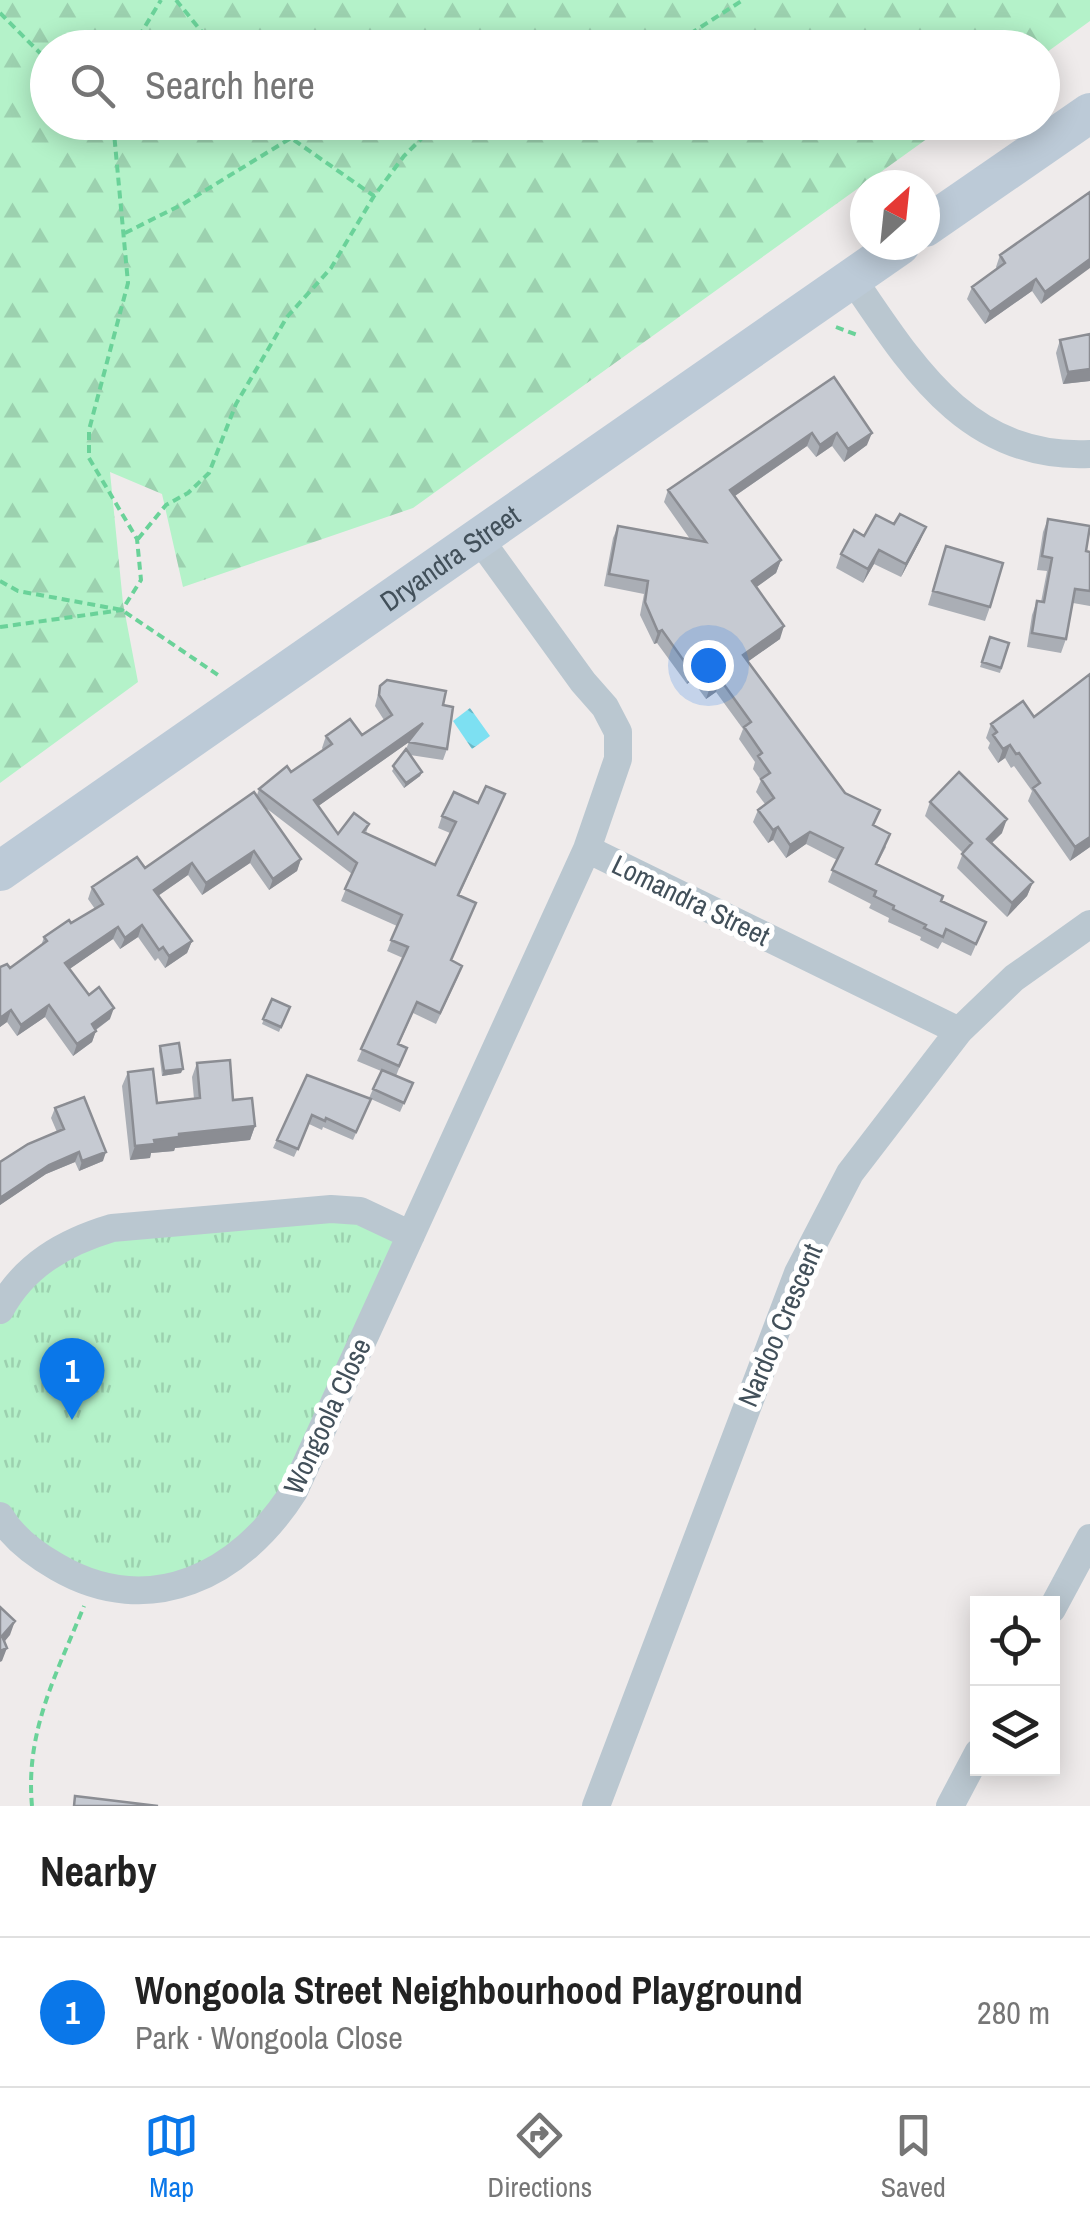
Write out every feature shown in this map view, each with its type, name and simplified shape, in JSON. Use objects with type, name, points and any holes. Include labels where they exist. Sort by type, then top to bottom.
[{"type":"street","points":[[1060,134],[1090,113]]},
{"type":"street","points":[[940,218],[1051,140]]},
{"type":"street","name":"Dryandra Street","points":[[0,871],[878,260]]},
{"type":"street","points":[[852,278],[919,374],[986,431],[1027,448],[1090,454]]},
{"type":"street","name":"Lomandra Street","points":[[478,537],[605,707],[618,732],[618,760],[587,849],[959,1032]]},
{"type":"street","name":"Wongoola Close","points":[[0,1516],[8,1530],[39,1557],[74,1578],[112,1588],[146,1590],[181,1585],[223,1567],[259,1538],[294,1491],[587,849]]},
{"type":"street","name":"Nardoo Crescent","points":[[596,1806],[798,1273],[850,1174],[959,1032],[1014,978],[1090,924]]},
{"type":"street","points":[[0,1310],[28,1271],[82,1237],[112,1228],[332,1209],[360,1211],[411,1235]]},
{"type":"street","points":[[1059,1596],[1090,1538]]},
{"type":"street","points":[[950,1806],[970,1768]]},
{"type":"path","points":[[142,30],[160,0]]},
{"type":"path","points":[[176,0],[200,30]]},
{"type":"path","points":[[696,30],[743,0]]},
{"type":"path","points":[[0,13],[30,42]]},
{"type":"path","points":[[0,627],[122,610],[141,580],[138,539],[89,458],[89,430],[128,283],[115,140]]},
{"type":"path","points":[[124,233],[183,204],[288,140]]},
{"type":"path","points":[[294,140],[374,196]]},
{"type":"path","points":[[138,539],[166,505],[210,473],[236,404],[287,317],[331,268],[374,196],[420,140]]},
{"type":"path","points":[[0,582],[18,591],[122,610],[250,696]]},
{"type":"path","points":[[32,1806],[33,1740],[93,1582]]},
{"type":"green space","points":[[0,0],[1090,0],[1090,21],[1060,43],[1060,30],[30,30],[30,140],[925,140],[884,170],[850,170],[850,194],[413,508],[183,587],[162,494],[110,472],[123,603],[138,682],[0,783]]},
{"type":"green space","points":[[331,1209],[411,1235],[307,1465],[236,1558],[112,1588],[0,1516],[0,1310],[82,1237]]},
{"type":"water","points":[[470,708],[490,736],[472,749],[453,721]]},
{"type":"building","points":[[1090,192],[1090,259],[1045,292],[1036,279],[990,312],[972,287],[1005,263],[1000,255]]},
{"type":"building","points":[[1090,334],[1090,369],[1068,372],[1060,340]]},
{"type":"building","points":[[834,377],[872,433],[848,449],[837,433],[820,445],[812,433],[730,490],[781,560],[752,581],[784,626],[743,655],[845,793],[880,810],[873,825],[890,834],[876,864],[986,922],[976,944],[946,929],[943,937],[924,928],[926,925],[874,896],[876,891],[832,870],[843,848],[810,832],[790,845],[778,827],[773,830],[758,810],[774,798],[761,779],[770,773],[758,756],[762,753],[744,727],[751,722],[720,679],[710,687],[697,668],[691,671],[662,630],[658,632],[645,602],[648,581],[609,574],[618,526],[706,542],[668,490]]},
{"type":"building","points":[[900,514],[926,527],[906,564],[879,550],[868,569],[841,554],[854,530],[864,536],[876,515],[894,524]]},
{"type":"building","points":[[1048,519],[1090,526],[1086,551],[1090,552],[1090,591],[1075,589],[1066,639],[1032,633],[1037,601],[1044,602],[1052,558],[1042,556]]},
{"type":"building","points":[[946,546],[1003,563],[990,607],[933,591]]},
{"type":"building","points":[[990,637],[1009,643],[1001,668],[982,662]]},
{"type":"building","points":[[1090,674],[1090,837],[1075,847],[1033,788],[1040,783],[1019,753],[1010,745],[1003,749],[991,724],[1023,701],[1034,717]]},
{"type":"building","points":[[387,680],[446,691],[443,705],[453,707],[447,749],[408,742],[423,723],[314,800],[338,834],[354,813],[369,824],[363,832],[435,865],[456,822],[442,816],[454,792],[478,803],[486,786],[505,794],[458,895],[476,903],[451,960],[462,966],[440,1013],[417,1002],[398,1044],[407,1048],[399,1066],[361,1049],[408,947],[391,940],[402,915],[345,889],[357,863],[259,789],[287,766],[291,772],[332,744],[326,736],[350,719],[362,735],[392,715],[379,695],[380,686]]},
{"type":"building","points":[[406,749],[422,772],[406,783],[393,766]]},
{"type":"building","points":[[959,772],[1007,819],[987,839],[1033,882],[1012,903],[962,854],[972,843],[930,802]]},
{"type":"building","points":[[254,792],[301,859],[273,879],[254,851],[206,883],[192,863],[154,890],[192,941],[169,956],[163,947],[159,950],[142,925],[125,938],[118,927],[65,963],[89,995],[99,987],[114,1008],[92,1024],[96,1031],[77,1044],[49,1005],[21,1025],[11,1010],[0,1018],[0,967],[7,964],[10,968],[47,941],[44,937],[103,904],[92,887],[137,857],[145,868]]},
{"type":"building","points":[[272,999],[290,1007],[281,1027],[263,1019]]},
{"type":"building","points":[[179,1043],[183,1069],[164,1071],[160,1046]]},
{"type":"building","points":[[230,1060],[233,1100],[252,1098],[255,1126],[179,1134],[154,1140],[155,1144],[135,1146],[128,1072],[153,1069],[157,1103],[200,1098],[197,1063]]},
{"type":"building","points":[[382,1070],[413,1083],[404,1103],[373,1089]]},
{"type":"building","points":[[307,1075],[371,1099],[356,1132],[312,1115],[298,1149],[277,1140]]},
{"type":"building","points":[[84,1097],[106,1152],[82,1161],[79,1152],[49,1165],[0,1198],[0,1162],[28,1144],[64,1129],[55,1108]]},
{"type":"building","points":[[0,1607],[15,1621],[2,1636],[7,1648],[0,1651]]},
{"type":"building","points":[[75,1796],[158,1806],[74,1806]]},
{"type":"place","name":"Wongoola Street Neighbourhood Playground","points":[[72,1420]]}]
